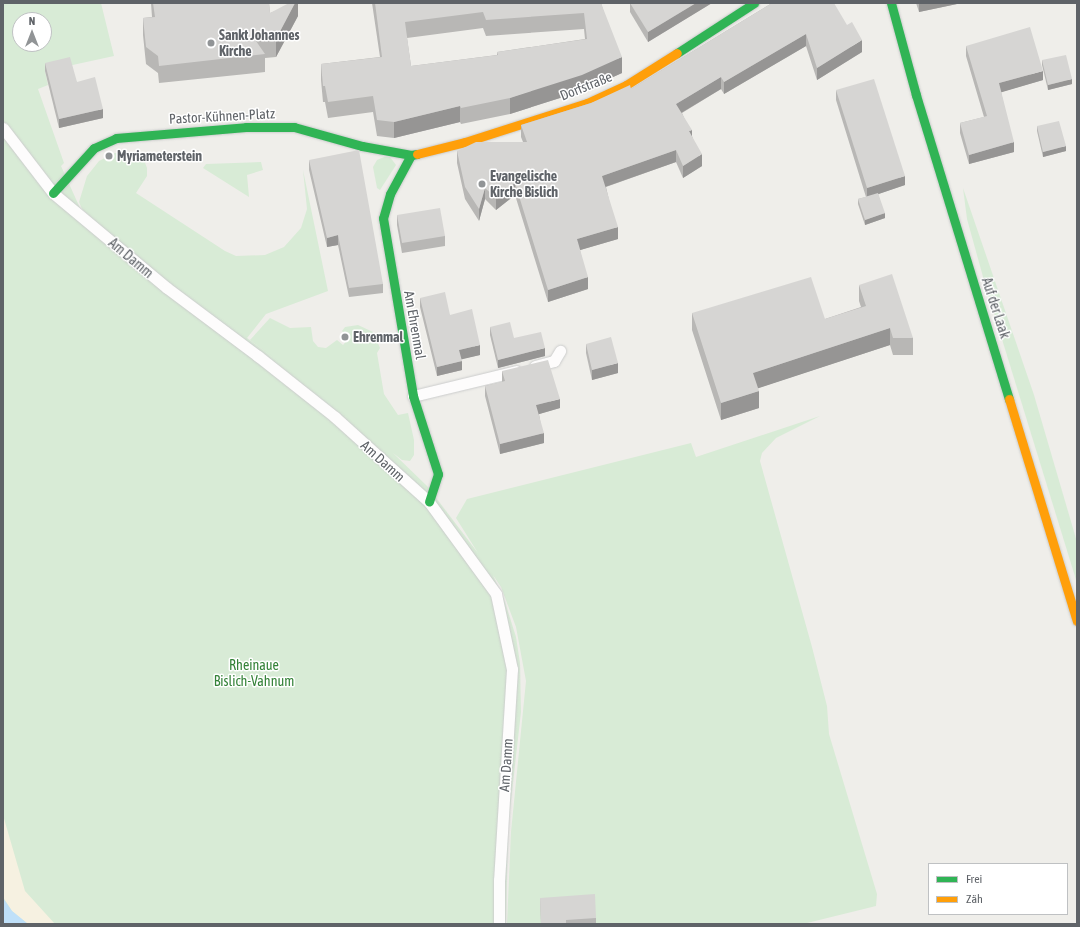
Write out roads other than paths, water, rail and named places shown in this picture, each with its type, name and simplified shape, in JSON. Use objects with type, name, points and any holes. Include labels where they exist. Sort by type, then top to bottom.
[{"type":"street","name":"Dorfstraße","points":[[411,155],[465,142],[587,103],[626,85],[754,3]]},
{"type":"street","name":"Auf der Laak","points":[[891,3],[916,95],[1077,621]]},
{"type":"street","name":"Pastor-Kühnen-Platz","points":[[53,193],[94,148],[116,138],[246,127],[294,127],[362,146],[411,155]]},
{"type":"street","name":"Am Ehrenmal","points":[[411,155],[390,194],[383,218],[413,396],[438,474],[429,502]]},
{"type":"lane","name":"Am Damm","points":[[3,128],[53,193],[167,288],[258,356],[335,417],[429,502],[496,594],[512,669],[499,880],[499,924]]},
{"type":"lane","points":[[413,396],[554,361],[560,351]]},
{"type":"water","points":[[3,898],[12,911],[28,924],[3,924]]},
{"type":"place","name":"Sankt Johannes Kirche","points":[[211,43]]},
{"type":"place","name":"Myriameterstein","points":[[109,156]]},
{"type":"place","name":"Evangelische Kirche Bislich","points":[[482,184]]},
{"type":"place","name":"Ehrenmal","points":[[345,337]]},
{"type":"park label","name":"Rheinaue Bislich-Vahnum","points":[[254,674]]}]
